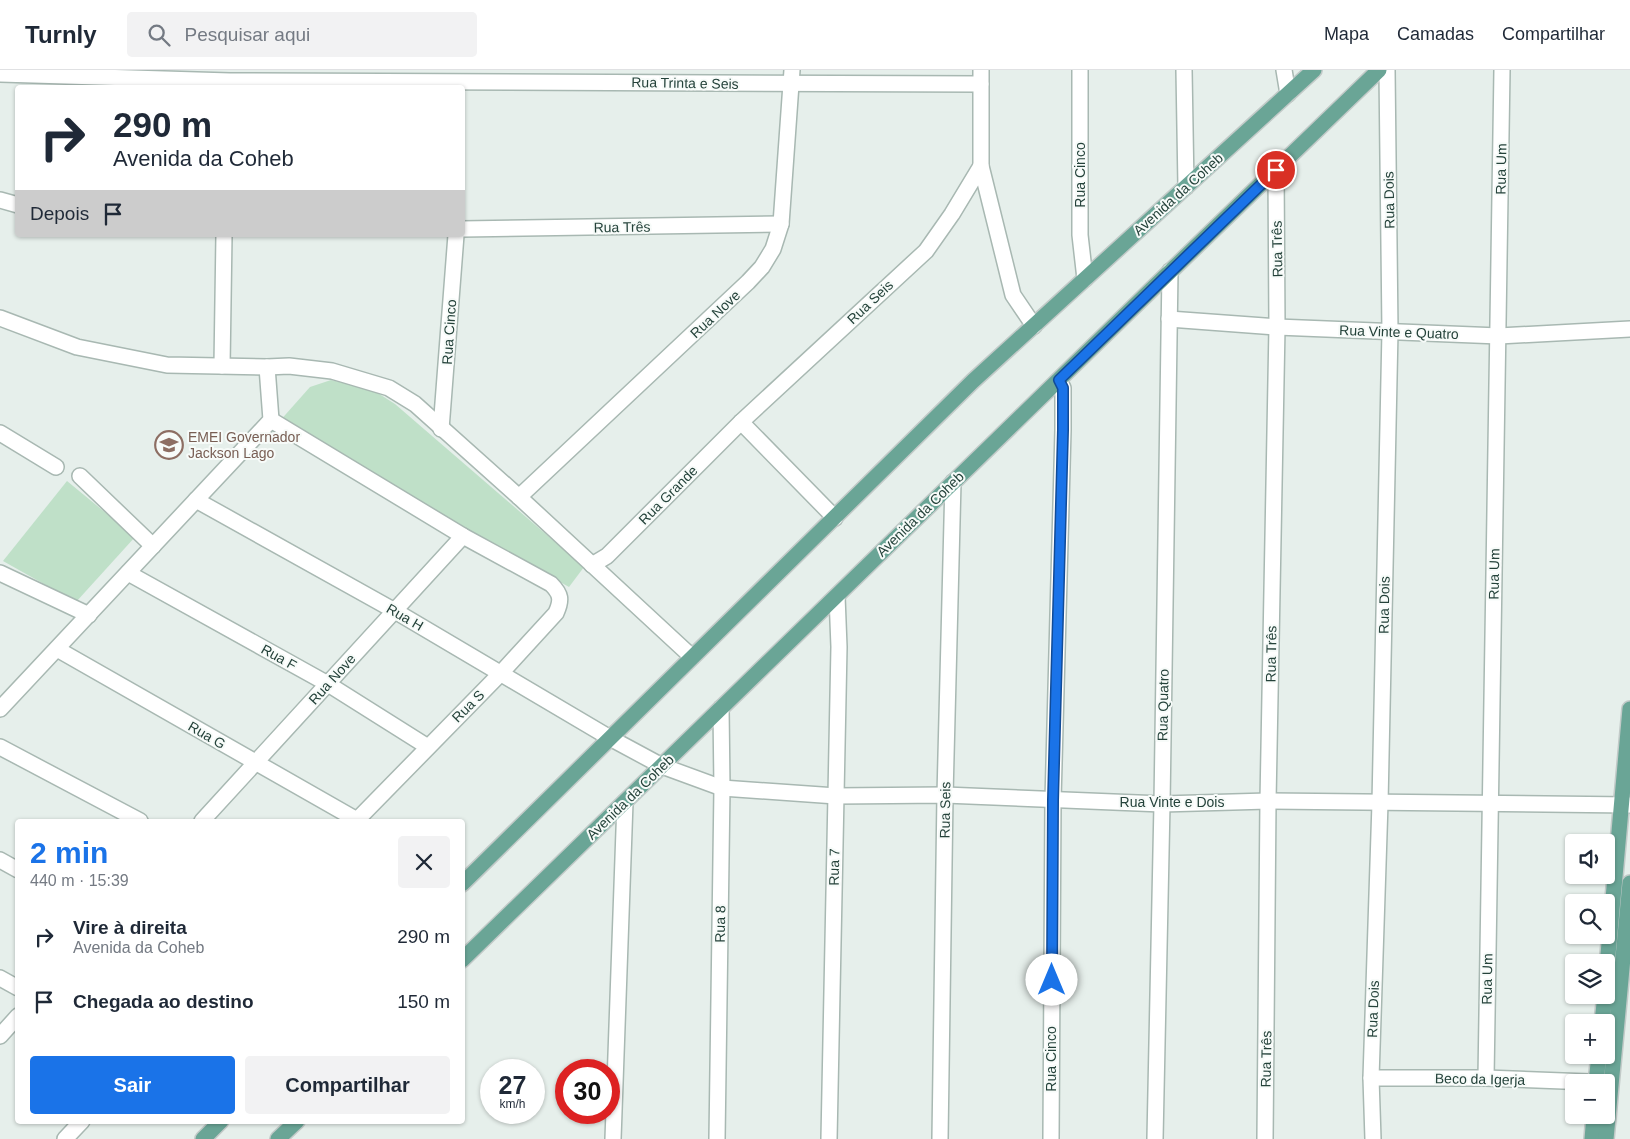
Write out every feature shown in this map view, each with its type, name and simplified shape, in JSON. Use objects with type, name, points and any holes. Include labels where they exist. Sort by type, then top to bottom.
[{"type":"main road","name":"Avenida da Coheb","points":[[465,881],[973,381],[1314,70]]},
{"type":"main road","name":"Avenida da Coheb","points":[[465,957],[1379,70]]},
{"type":"main road","points":[[1609,954],[1626,812],[1630,709]]},
{"type":"main road","points":[[1606,1139],[1630,883]]},
{"type":"main road","points":[[203,1139],[218,1124]]},
{"type":"main road","points":[[278,1139],[294,1124]]},
{"type":"main road","points":[[1592,1139],[1593,1124]]},
{"type":"street","name":"Rua Cinco","points":[[1080,70],[1080,236],[1085,279]]},
{"type":"street","points":[[1184,70],[1186,187]]},
{"type":"street","points":[[1284,70],[1288,94]]},
{"type":"street","name":"Rua Dois","points":[[1372,1139],[1371,1078],[1380,803],[1390,331],[1387,70]]},
{"type":"street","name":"Rua Um","points":[[1486,1078],[1502,70]]},
{"type":"street","name":"Rua Trinta e Seis","points":[[0,74],[230,79],[458,80],[981,77]]},
{"type":"street","name":"Rua Nove","points":[[519,497],[762,267],[773,249],[782,224],[792,77]]},
{"type":"street","name":"Rua Seis","points":[[981,77],[980,166],[1013,295],[1034,326]]},
{"type":"street","name":"Rua Seis","points":[[741,422],[926,251],[952,214],[980,166]]},
{"type":"street","name":"Rua Três","points":[[1265,1139],[1268,801],[1277,327],[1276,170]]},
{"type":"street","points":[[0,200],[15,204]]},
{"type":"street","name":"Rua Três","points":[[465,230],[782,224]]},
{"type":"street","points":[[222,366],[224,237]]},
{"type":"street","name":"Rua Cinco","points":[[442,428],[456,237]]},
{"type":"street","name":"Rua Quatro","points":[[1155,1139],[1170,271]]},
{"type":"street","points":[[0,318],[77,348],[167,365],[290,366],[332,371],[389,388],[414,404],[442,428],[692,658]]},
{"type":"street","name":"Rua Vinte e Quatro","points":[[1169,319],[1277,327],[1499,336],[1630,329]]},
{"type":"street","points":[[0,709],[271,420],[267,367]]},
{"type":"street","name":"Rua Cinco","points":[[1051,1139],[1053,800],[1063,430],[1063,388],[1059,380]]},
{"type":"street","points":[[271,420],[463,536]]},
{"type":"street","points":[[741,422],[835,518]]},
{"type":"street","name":"Rua Grande","points":[[592,565],[607,556],[741,422]]},
{"type":"street","points":[[0,433],[56,467]]},
{"type":"street","points":[[80,476],[153,546]]},
{"type":"street","name":"Rua Seis","points":[[940,1139],[945,795],[953,482]]},
{"type":"street","name":"Rua H","points":[[196,500],[395,610],[610,738],[662,766]]},
{"type":"street","name":"Rua Nove","points":[[204,819],[463,536]]},
{"type":"street","name":"Rua S","points":[[359,819],[501,673],[556,613],[560,604],[560,596],[551,584],[463,536]]},
{"type":"street","points":[[0,573],[89,615]]},
{"type":"street","name":"Rua F","points":[[128,573],[328,684],[428,747]]},
{"type":"street","name":"Rua 7","points":[[829,1139],[839,647],[836,596]]},
{"type":"street","name":"Rua G","points":[[56,649],[354,819]]},
{"type":"street","name":"Rua 8","points":[[717,1139],[722,788],[721,708]]},
{"type":"street","points":[[0,747],[136,819]]},
{"type":"street","name":"Rua Vinte e Dois","points":[[662,766],[722,788],[836,796],[945,795],[1162,804],[1268,801],[1489,803],[1626,812]]},
{"type":"street","points":[[613,1139],[625,802]]},
{"type":"street","points":[[0,860],[15,868]]},
{"type":"street","points":[[0,978],[15,986]]},
{"type":"street","points":[[0,1036],[15,1019]]},
{"type":"street","name":"Beco da Igerja","points":[[1371,1078],[1486,1078],[1565,1081]]},
{"type":"street","points":[[65,1139],[79,1124]]},
{"type":"green space","points":[[331,380],[373,390],[395,404],[584,567],[569,587],[278,423],[310,387]]},
{"type":"green space","points":[[67,481],[135,537],[76,602],[3,561]]},
{"type":"place","name":"EMEI Governador Jackson Lago","points":[[169,445]]},
{"type":"route","points":[[1052,980],[1053,800],[1063,430],[1063,388],[1059,380],[1276,170]]}]
